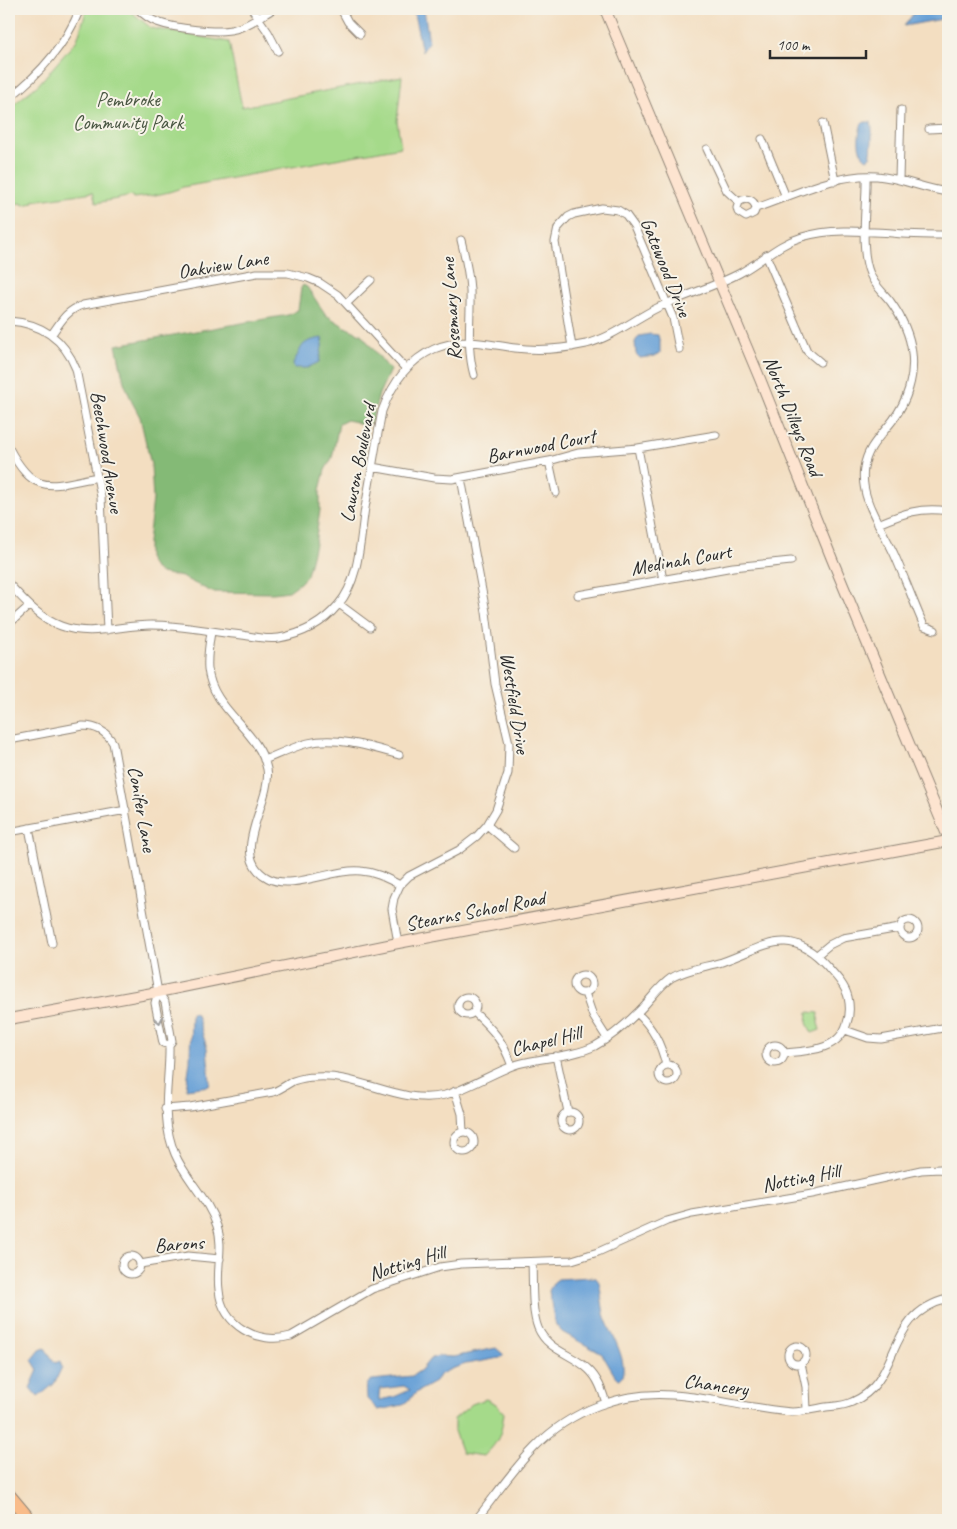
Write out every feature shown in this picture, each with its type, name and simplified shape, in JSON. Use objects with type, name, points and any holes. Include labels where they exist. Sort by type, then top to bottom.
[{"type":"highway","points":[[9,1495],[30,1520]]},
{"type":"main road","name":"North Dilleys Road","points":[[605,9],[948,837]]},
{"type":"main road","name":"Stearns School Road","points":[[9,1019],[158,992],[398,943],[948,841]]},
{"type":"street","points":[[9,98],[29,81],[62,43],[74,24],[79,9]]},
{"type":"street","points":[[138,9],[144,15],[158,22],[213,31],[237,29],[273,9]]},
{"type":"street","points":[[252,9],[278,51]]},
{"type":"street","points":[[341,9],[348,22],[360,34]]},
{"type":"street","points":[[898,180],[901,110]]},
{"type":"street","points":[[823,123],[835,180]]},
{"type":"street","points":[[929,129],[948,128]]},
{"type":"street","points":[[762,138],[786,197]]},
{"type":"street","points":[[707,149],[727,192],[739,202]]},
{"type":"street","points":[[866,176],[864,252],[866,266],[870,276],[900,316],[906,329],[912,354],[913,369],[904,403],[868,451],[864,469],[866,494],[878,524],[894,553],[924,626],[935,630]]},
{"type":"street","points":[[756,208],[754,202],[745,198],[739,202],[737,208],[738,212],[744,217],[751,216],[756,208],[786,197],[835,180],[866,176],[898,180],[948,192]]},
{"type":"street","name":"Gatewood Drive","points":[[572,347],[555,242],[558,228],[562,222],[574,214],[611,208],[626,214],[634,226],[673,318],[679,349]]},
{"type":"street","name":"Lawson Boulevard","points":[[9,584],[29,606],[49,621],[80,631],[149,625],[265,638],[294,635],[316,625],[339,604],[353,577],[382,411],[392,387],[406,369],[424,354],[434,349],[468,341],[539,350],[572,347],[606,337],[667,304],[742,272],[781,245],[802,236],[831,231],[948,235]]},
{"type":"street","name":"Rosemary Lane","points":[[462,240],[470,289],[468,341],[474,375]]},
{"type":"street","points":[[766,255],[807,351],[820,362]]},
{"type":"street","name":"Oakview Lane","points":[[52,334],[65,316],[75,308],[257,273],[288,273],[308,278],[326,287],[347,303],[406,369]]},
{"type":"street","points":[[347,303],[370,280]]},
{"type":"street","name":"Beechwood Avenue","points":[[9,321],[26,323],[42,328],[52,334],[67,350],[76,369],[102,508],[107,630]]},
{"type":"street","name":"Barnwood Court","points":[[372,467],[434,478],[461,478],[549,461],[578,453],[638,448],[716,435]]},
{"type":"street","points":[[9,448],[23,471],[39,484],[50,486],[97,477]]},
{"type":"street","points":[[638,448],[663,580]]},
{"type":"street","points":[[549,461],[556,493]]},
{"type":"street","name":"Westfield Drive","points":[[400,886],[409,876],[459,850],[477,836],[487,825],[496,810],[506,784],[509,743],[495,684],[486,612],[461,478]]},
{"type":"street","points":[[878,524],[919,509],[948,511]]},
{"type":"street","name":"Medinah Court","points":[[578,595],[733,567],[791,561]]},
{"type":"street","points":[[339,604],[370,627]]},
{"type":"street","points":[[9,624],[29,606]]},
{"type":"street","points":[[210,632],[208,670],[213,689],[256,746],[264,760],[267,771],[267,784],[250,841],[253,862],[262,874],[282,882],[346,871],[362,871],[376,874],[400,886],[394,898],[392,909],[398,943]]},
{"type":"street","name":"Conifer Lane","points":[[9,740],[83,726],[102,730],[110,738],[114,748],[126,810],[158,992]]},
{"type":"street","points":[[264,760],[308,743],[326,741],[352,744],[399,755]]},
{"type":"street","points":[[9,832],[126,810]]},
{"type":"street","points":[[487,825],[514,848]]},
{"type":"street","points":[[29,828],[52,943]]},
{"type":"street","points":[[817,955],[843,938],[900,928]]},
{"type":"street","name":"Chapel Hill","points":[[165,1109],[190,1107],[273,1092],[294,1081],[316,1076],[343,1079],[419,1097],[437,1096],[455,1091],[512,1066],[587,1049],[607,1038],[637,1014],[664,984],[673,977],[721,962],[767,944],[783,942],[792,942],[805,947],[817,955],[842,983],[847,994],[849,1011],[845,1030]]},
{"type":"street","name":"Notting Hill","points":[[158,992],[166,1002],[172,1041],[168,1045],[169,1063],[165,1109],[168,1134],[176,1156],[210,1208],[215,1220],[220,1238],[218,1289],[221,1303],[229,1317],[245,1332],[258,1337],[276,1339],[298,1334],[359,1295],[438,1268],[460,1264],[562,1261],[585,1257],[667,1221],[692,1214],[815,1193],[921,1170],[940,1169],[948,1171]]},
{"type":"street","points":[[585,993],[593,1016],[607,1038]]},
{"type":"street","points":[[474,1012],[497,1034],[512,1066]]},
{"type":"street","points":[[637,1014],[646,1022],[657,1037],[666,1065]]},
{"type":"street","points":[[784,1053],[812,1051],[822,1048],[835,1041],[845,1030],[868,1038],[881,1039],[948,1027]]},
{"type":"street","points":[[556,1056],[568,1112]]},
{"type":"street","points":[[455,1091],[462,1114],[463,1132]]},
{"type":"street","name":"Barons","points":[[140,1264],[188,1256],[220,1259]]},
{"type":"street","points":[[532,1262],[534,1313],[540,1332],[552,1347],[587,1367],[600,1386],[606,1403]]},
{"type":"street","name":"Chancery","points":[[476,1520],[524,1459],[547,1436],[568,1420],[606,1403],[644,1395],[672,1395],[783,1411],[807,1410],[848,1404],[867,1394],[882,1376],[910,1320],[926,1306],[948,1299]]},
{"type":"street","points":[[801,1363],[807,1410]]},
{"type":"green space","name":"Pembroke Community Park","points":[[87,9],[128,9],[151,28],[229,42],[242,107],[402,76],[397,121],[401,147],[133,198],[132,196],[96,203],[93,192],[33,201],[33,203],[23,205],[22,203],[9,205],[9,108],[38,85],[77,40]]},
{"type":"green space","points":[[303,285],[307,287],[326,315],[361,334],[390,370],[379,394],[369,425],[364,426],[347,420],[339,424],[332,458],[325,470],[320,490],[320,510],[315,544],[307,575],[289,591],[273,593],[212,592],[182,577],[161,573],[153,567],[148,558],[153,499],[151,465],[140,417],[124,382],[116,345],[288,315],[298,310]]},
{"type":"green space","points":[[808,1012],[819,1013],[818,1023],[820,1030],[812,1033],[807,1023]]},
{"type":"green space","points":[[486,1399],[496,1404],[504,1413],[499,1437],[484,1456],[462,1453],[454,1431],[454,1419],[472,1404]]},
{"type":"water","points":[[413,9],[424,9],[429,42],[422,52]]},
{"type":"water","points":[[917,9],[948,9],[948,18],[904,26]]},
{"type":"water","points":[[871,122],[872,129],[871,154],[867,159],[861,152],[859,142],[862,123]]},
{"type":"water","points":[[658,335],[660,353],[655,356],[640,358],[636,354],[635,342],[639,336]]},
{"type":"water","points":[[322,338],[319,362],[307,368],[294,368],[293,363],[303,345],[309,341]]},
{"type":"water","points":[[191,1013],[197,1015],[207,1048],[210,1082],[209,1086],[186,1089],[190,1061]]},
{"type":"water","points":[[596,1278],[599,1282],[604,1314],[621,1355],[623,1371],[621,1378],[618,1379],[602,1354],[562,1332],[554,1319],[549,1291],[553,1283],[558,1279]]},
{"type":"water","points":[[45,1348],[55,1363],[60,1361],[62,1367],[54,1384],[38,1397],[30,1388],[38,1370],[32,1360],[40,1350]]},
{"type":"water","points":[[496,1348],[504,1355],[500,1358],[466,1364],[451,1369],[439,1375],[435,1382],[417,1392],[403,1405],[378,1410],[367,1399],[367,1386],[372,1380],[412,1376],[421,1370],[430,1359],[438,1356],[453,1357]],"holes":[[[404,1386],[410,1390],[394,1397],[379,1400],[380,1389]]]}]
